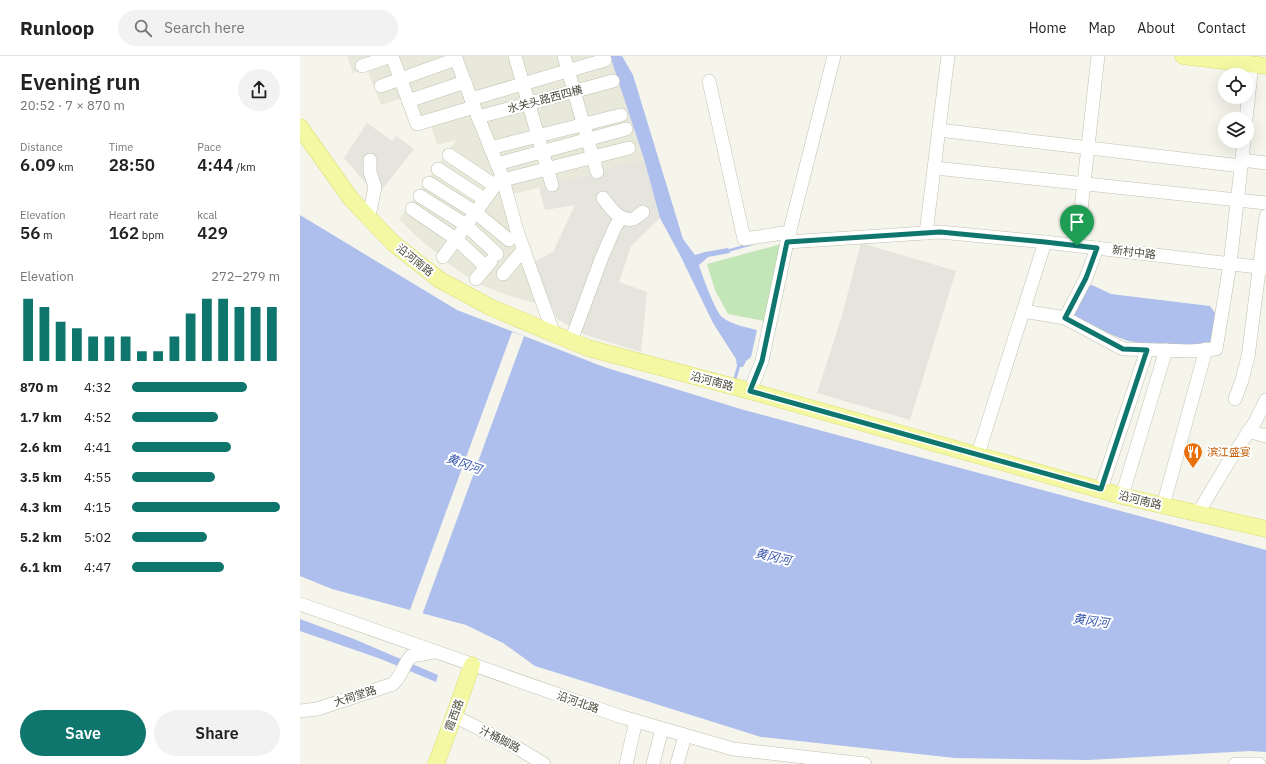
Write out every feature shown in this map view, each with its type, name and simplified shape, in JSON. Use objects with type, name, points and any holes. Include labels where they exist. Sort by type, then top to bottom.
[{"type":"main road","points":[[1183,56],[1259,65]]},
{"type":"main road","name":"沿河南路","points":[[300,127],[352,199],[393,243],[440,280],[492,308],[553,332],[571,341],[588,348],[978,454],[1122,496],[1266,529]]},
{"type":"main road","name":"霞西路","points":[[436,764],[472,665]]},
{"type":"street","points":[[362,66],[392,56],[417,124],[474,108],[523,84],[605,60]]},
{"type":"street","points":[[515,56],[552,185]]},
{"type":"street","points":[[564,56],[597,172]]},
{"type":"street","points":[[750,391],[762,361],[789,237],[834,56]]},
{"type":"street","points":[[926,234],[948,56]]},
{"type":"street","points":[[1077,246],[1098,56]]},
{"type":"street","points":[[381,86],[456,57],[499,176],[513,235]]},
{"type":"street","points":[[1248,112],[1259,65]]},
{"type":"street","name":"水关头路西四横","points":[[474,108],[529,104],[613,81]]},
{"type":"street","name":"新村中路","points":[[709,81],[744,239],[926,234],[940,232],[1045,242],[1263,267]]},
{"type":"street","points":[[408,101],[465,82]]},
{"type":"street","points":[[490,148],[621,115]]},
{"type":"street","points":[[443,257],[484,200],[499,176],[542,151],[626,129]]},
{"type":"street","points":[[939,130],[1088,148],[1241,163],[1266,163]]},
{"type":"street","points":[[448,155],[499,176],[548,169],[628,148]]},
{"type":"street","points":[[1023,311],[1065,318],[1123,349],[1191,351],[1216,348],[1230,264],[1243,148]]},
{"type":"street","points":[[369,216],[374,187],[370,172],[370,160]]},
{"type":"street","points":[[934,168],[1266,203]]},
{"type":"street","points":[[438,169],[484,200]]},
{"type":"street","points":[[429,183],[513,235],[524,249],[553,332]]},
{"type":"street","points":[[420,196],[466,225],[497,254]]},
{"type":"street","points":[[603,198],[613,211],[621,218],[633,219],[643,212]]},
{"type":"street","points":[[412,209],[456,239],[486,267]]},
{"type":"street","points":[[1235,400],[1248,357],[1263,267],[1266,216]]},
{"type":"street","points":[[571,341],[602,257],[615,227],[621,218]]},
{"type":"street","points":[[476,279],[513,235]]},
{"type":"street","points":[[978,454],[1045,242]]},
{"type":"street","points":[[1065,318],[1086,278],[1097,248]]},
{"type":"street","points":[[503,274],[524,249]]},
{"type":"street","points":[[1101,489],[1147,350]]},
{"type":"street","points":[[1122,496],[1166,350]]},
{"type":"street","points":[[1163,506],[1206,350]]},
{"type":"street","points":[[1198,513],[1255,422],[1266,400]]},
{"type":"street","points":[[1248,431],[1266,436]]},
{"type":"street","name":"沿河北路","points":[[300,604],[618,716],[733,749],[759,758],[865,764]]},
{"type":"street","name":"大祠堂路","points":[[300,711],[317,709],[393,684],[400,677],[411,656],[435,652]]},
{"type":"street","name":"汁桶脚路","points":[[454,716],[516,747],[544,764]]},
{"type":"street","points":[[626,764],[636,721]]},
{"type":"street","points":[[653,764],[662,729]]},
{"type":"street","points":[[677,764],[685,736]]},
{"type":"street","points":[[1235,764],[1259,764]]},
{"type":"shaded area","points":[[347,56],[610,56],[644,159],[512,194],[538,294],[535,303],[509,296],[478,284],[450,265],[399,219],[456,140],[437,145],[431,125],[414,129],[403,98],[381,105],[367,69],[353,73]]},
{"type":"shaded area","points":[[367,123],[392,141],[396,136],[414,149],[377,196],[344,158]]},
{"type":"shaded area","points":[[644,159],[660,218],[631,246],[619,282],[647,292],[641,352],[586,335],[557,319],[542,285],[535,261],[553,252],[575,205],[545,210],[539,188]]},
{"type":"shaded area","points":[[861,243],[956,271],[910,420],[817,393],[841,319]]},
{"type":"green space","points":[[781,244],[764,321],[728,314],[715,290],[707,264]]},
{"type":"water","points":[[610,56],[622,56],[633,75],[683,239],[695,255],[728,248],[730,253],[708,257],[699,265],[712,301],[722,317],[735,324],[757,330],[751,357],[746,361],[743,367],[740,367],[735,384],[732,383],[737,366],[736,359],[713,323],[660,218],[644,159]]},
{"type":"water","name":"黄冈河","points":[[300,215],[457,310],[604,367],[744,410],[1266,550],[1266,752],[1250,751],[1088,760],[955,758],[761,737],[535,666],[503,643],[466,625],[332,589],[300,576]]},
{"type":"water","points":[[1092,285],[1111,294],[1210,306],[1217,316],[1214,340],[1200,346],[1148,344],[1128,341],[1110,334],[1071,314],[1084,288]]},
{"type":"water","points":[[300,619],[354,639],[438,675],[436,682],[381,659],[300,631]]},
{"type":"pier","points":[[512,332],[524,336],[422,615],[410,610]]},
{"type":"waterway","points":[[727,251],[752,244]]},
{"type":"place","name":"滨江盛宴","points":[[1193,469]]},
{"type":"route","points":[[940,232],[1077,246],[1097,248],[1086,278],[1065,318],[1123,349],[1147,350],[1101,489],[750,391],[762,361],[787,242],[940,232]]}]
